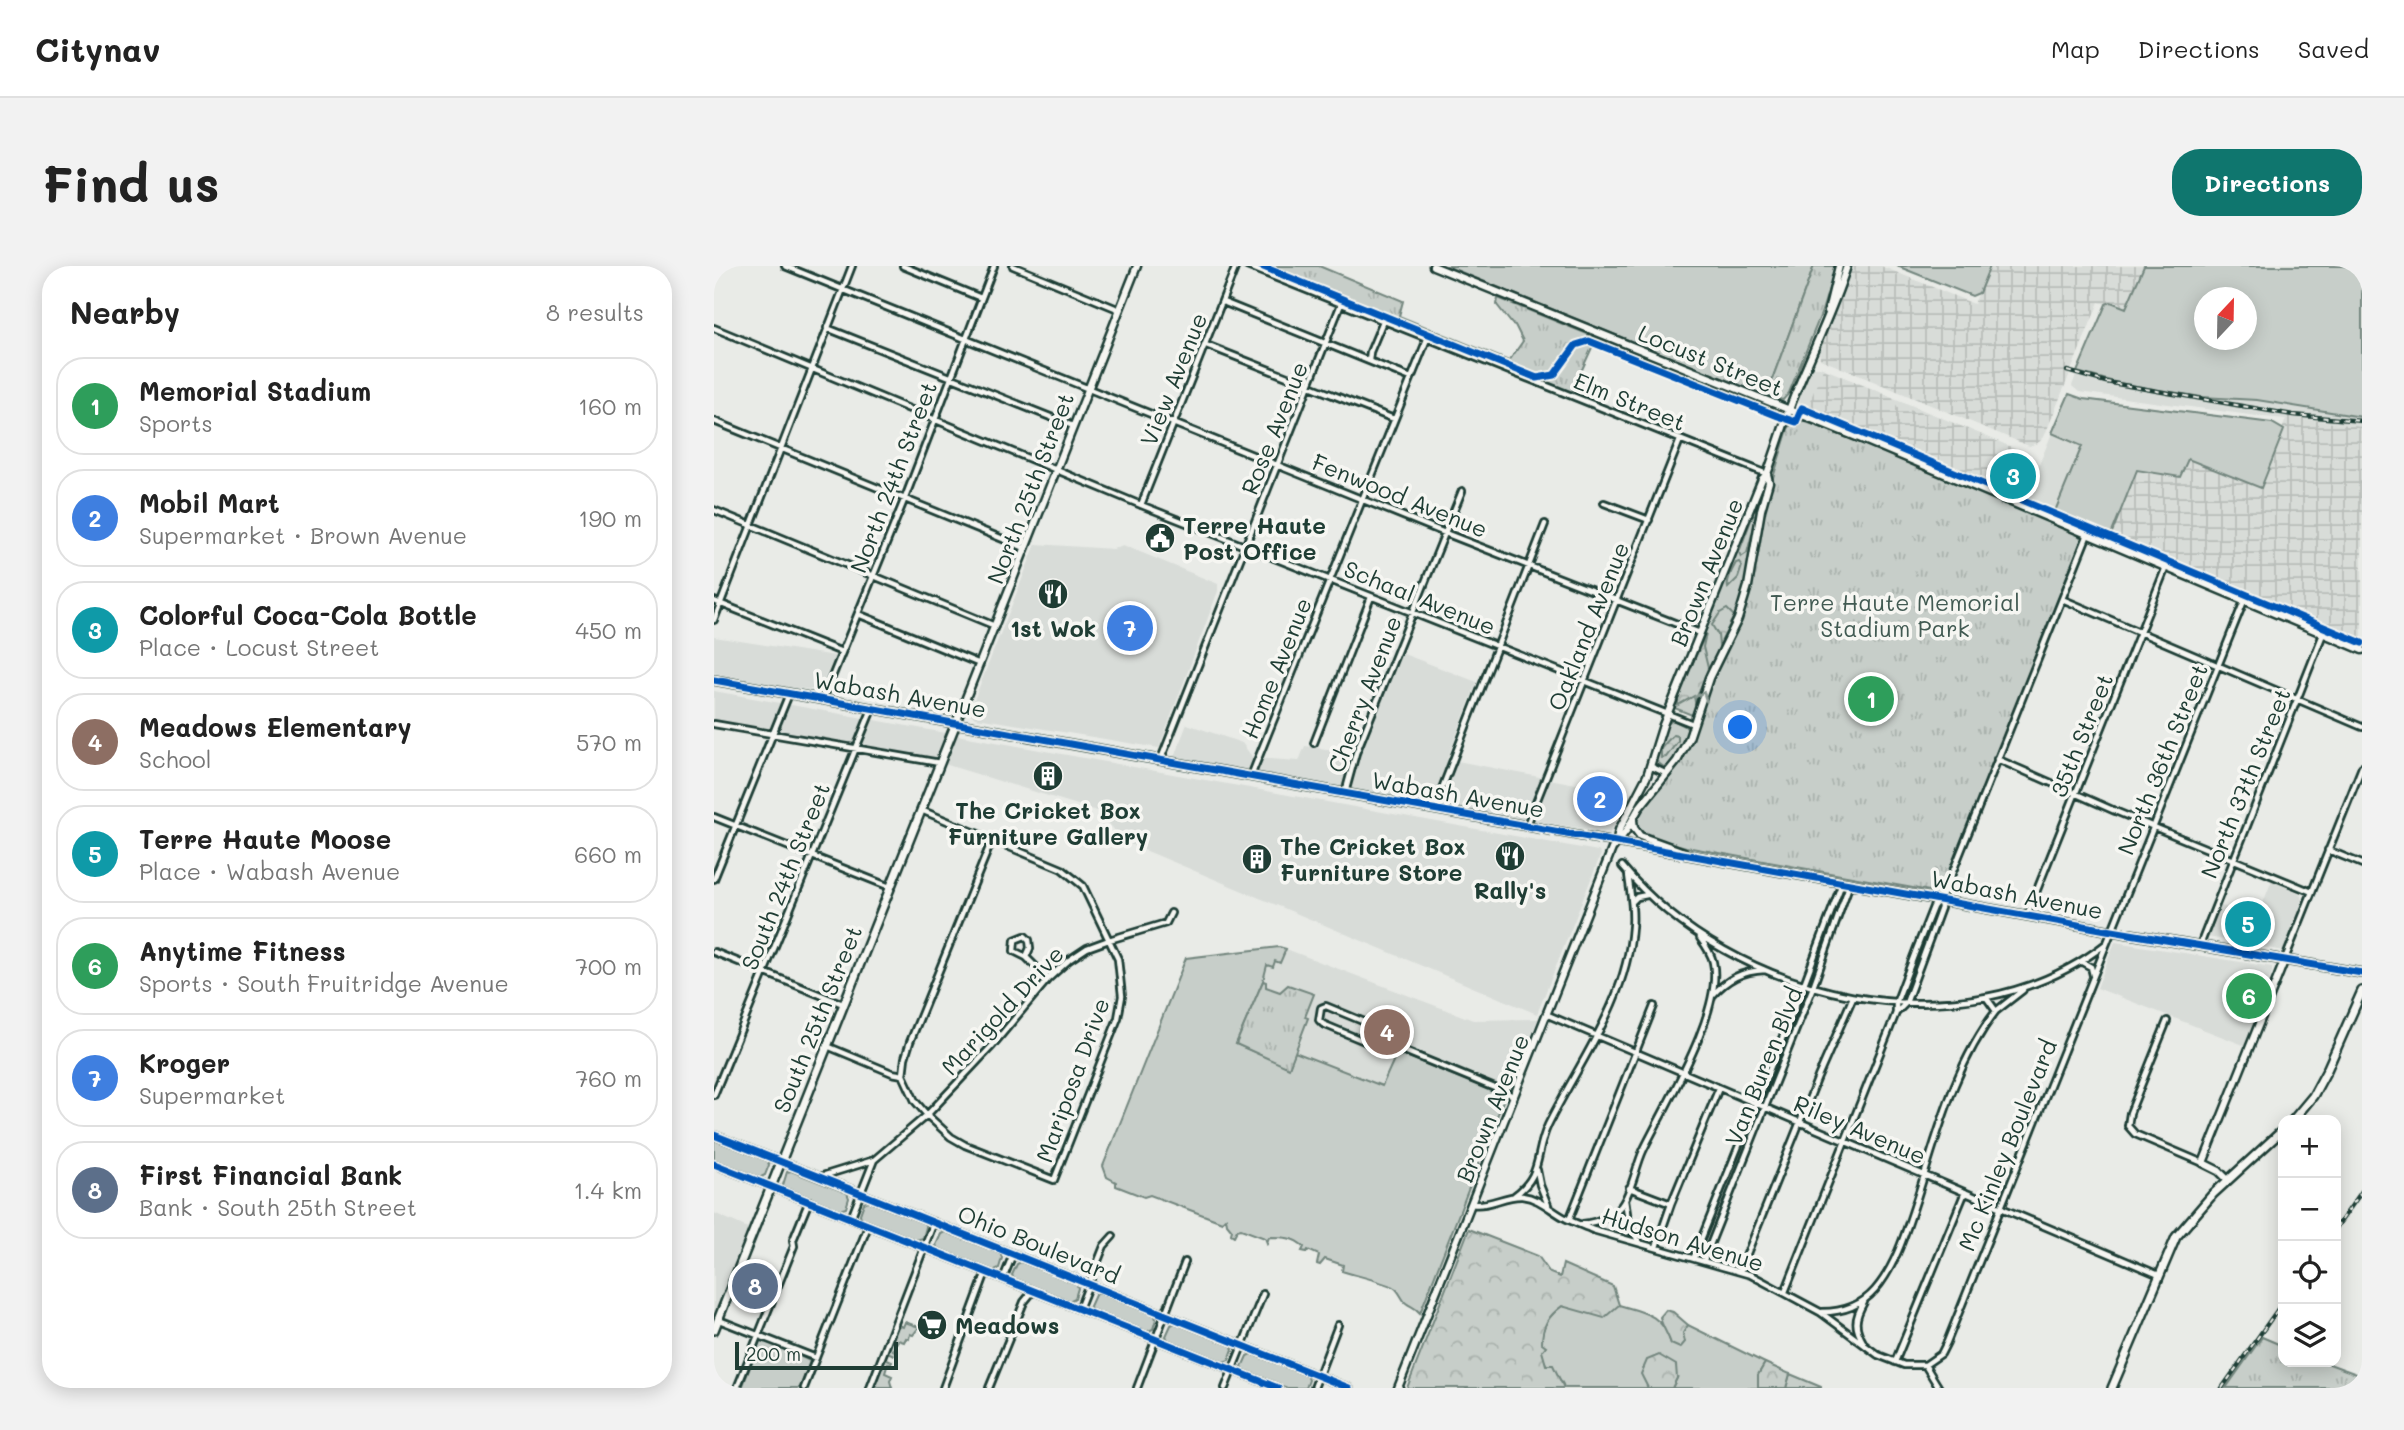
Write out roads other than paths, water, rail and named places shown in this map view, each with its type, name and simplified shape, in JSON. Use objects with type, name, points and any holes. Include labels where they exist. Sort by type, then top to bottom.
[{"type":"main road","name":"Wabash Avenue","points":[[714,680],[2112,931],[2362,972]]},
{"type":"main road","name":"South 25th Street","points":[[714,1330],[956,723]]},
{"type":"main road","points":[[2296,1115],[2313,1096],[2362,991]]},
{"type":"main road","points":[[2112,1388],[2176,1237],[2192,1216],[2278,1135]]},
{"type":"street","name":"Fenwood Avenue","points":[[785,266],[1700,633]]},
{"type":"street","points":[[714,620],[852,266]]},
{"type":"street","points":[[903,266],[981,298]]},
{"type":"street","name":"North 24th Street","points":[[823,700],[905,498],[994,266]]},
{"type":"street","points":[[1013,266],[1120,310]]},
{"type":"street","name":"North 25th Street","points":[[956,723],[1137,266]]},
{"type":"street","name":"View Avenue","points":[[1141,505],[1236,266]]},
{"type":"street","name":"Elm Street","points":[[1247,266],[1768,474]]},
{"type":"street","name":"Locust Street","points":[[1433,266],[1864,440],[2362,650]]},
{"type":"street","points":[[1827,316],[1839,266]]},
{"type":"street","points":[[1827,316],[1836,300],[1846,266]]},
{"type":"street","points":[[1223,302],[1410,378]]},
{"type":"street","name":"Rose Avenue","points":[[1161,760],[1341,304]]},
{"type":"street","name":"Brown Avenue","points":[[1616,841],[1626,831],[1685,746],[1709,678],[1742,608],[1769,482],[1768,474],[1789,411],[1827,316]]},
{"type":"street","points":[[1368,361],[1383,321]]},
{"type":"street","name":"Schaal Avenue","points":[[714,328],[1141,505],[1693,724]]},
{"type":"street","points":[[827,328],[1073,426]]},
{"type":"street","name":"Home Avenue","points":[[1251,776],[1427,339]]},
{"type":"street","points":[[1206,345],[1394,419]]},
{"type":"street","points":[[714,421],[1025,548]]},
{"type":"street","name":"Oakland Avenue","points":[[1527,825],[1680,440]]},
{"type":"street","name":"Brown Avenue","points":[[1398,1388],[1548,1015],[1619,830],[1639,794],[1667,714],[1762,479],[1768,474]]},
{"type":"street","name":"Cherry Avenue","points":[[1345,793],[1357,751],[1462,491]]},
{"type":"street","points":[[1604,503],[1648,520]]},
{"type":"street","points":[[714,510],[996,626]]},
{"type":"street","points":[[1434,809],[1545,524]]},
{"type":"street","points":[[1785,1293],[1896,1013],[1896,1003],[1933,907],[1940,899],[2088,534]]},
{"type":"street","name":"35th Street","points":[[2027,915],[2166,567]]},
{"type":"street","points":[[1314,743],[1371,597]]},
{"type":"street","points":[[2062,599],[2362,727]]},
{"type":"street","name":"North 36th Street","points":[[2112,931],[2245,600]]},
{"type":"street","points":[[714,601],[842,652]]},
{"type":"street","points":[[858,614],[981,664]]},
{"type":"street","name":"North 37th Street","points":[[2199,946],[2323,634]]},
{"type":"street","points":[[714,879],[789,694]]},
{"type":"street","name":"South 24th Street","points":[[714,1096],[872,709]]},
{"type":"street","points":[[714,724],[940,764]]},
{"type":"street","points":[[1997,759],[2312,892]]},
{"type":"street","points":[[1650,766],[1667,774]]},
{"type":"street","points":[[2203,1163],[2362,767]]},
{"type":"street","points":[[1639,794],[1647,798]]},
{"type":"street","name":"Mariposa Drive","points":[[921,810],[1062,869],[1083,886],[1118,959],[1122,996],[1118,1018],[1054,1180],[965,1145],[951,1137],[927,1115]]},
{"type":"street","points":[[714,817],[890,887]]},
{"type":"street","points":[[1633,818],[1634,828],[1640,836],[1687,854]]},
{"type":"street","points":[[927,1115],[915,1101],[903,1075],[905,1058],[992,840]]},
{"type":"street","points":[[2328,850],[2362,864]]},
{"type":"street","points":[[1622,866],[1648,895],[1698,935],[1804,984],[1853,998],[1906,1003],[1985,996],[2027,987],[2081,962],[2107,943]]},
{"type":"street","points":[[1549,1207],[1537,1169],[1540,1146],[1597,1035],[1621,976],[1632,929],[1628,873]]},
{"type":"street","points":[[1694,1257],[1846,883]]},
{"type":"street","name":"Van Buren Blvd","points":[[1704,1260],[1813,987],[1846,883]]},
{"type":"street","points":[[1632,902],[1642,895],[1648,895]]},
{"type":"street","points":[[1896,1013],[1906,1003],[1941,908],[1940,899]]},
{"type":"street","name":"Marigold Drive","points":[[819,1177],[874,1160],[927,1115],[992,1046],[1048,979],[1069,960],[1087,948],[1167,923],[1171,913]]},
{"type":"street","name":"Mc Kinley Boulevard","points":[[1924,1365],[1941,1354],[2112,931]]},
{"type":"street","points":[[1641,1243],[1629,1226],[1625,1200],[1644,1150],[1684,1073],[1701,1032],[1711,996],[1713,959],[1698,935]]},
{"type":"street","points":[[1026,957],[1030,943],[1027,937],[1019,936],[1015,940],[1014,951],[1026,957],[1048,979]]},
{"type":"street","points":[[1916,950],[1923,953]]},
{"type":"street","points":[[714,952],[843,1004]]},
{"type":"street","points":[[2081,962],[2091,967],[2093,979]]},
{"type":"street","points":[[1711,996],[1741,973],[1768,969]]},
{"type":"street","points":[[1866,1347],[1855,1325],[1855,1317],[1864,1301],[1876,1289],[1895,1254],[1955,1084],[1976,1040],[1996,1011],[2027,987]]},
{"type":"street","points":[[1985,996],[1996,1011]]},
{"type":"street","points":[[1740,1271],[1853,998]]},
{"type":"street","points":[[1402,1051],[1393,1054],[1323,1024],[1319,1020],[1321,1009],[1326,1006],[1391,1033],[1402,1051],[1515,1096]]},
{"type":"street","points":[[1569,1220],[1654,1006]]},
{"type":"street","name":"Riley Avenue","points":[[1548,1015],[2159,1275]]},
{"type":"street","points":[[2167,1021],[2130,1113],[2128,1126],[2135,1134],[2203,1163],[2228,1180]]},
{"type":"street","points":[[827,1046],[903,1075]]},
{"type":"street","points":[[1656,1247],[1719,1088]]},
{"type":"street","name":"Ohio Boulevard","points":[[714,1135],[1349,1388]]},
{"type":"street","name":"Marigold Drive","points":[[851,1218],[874,1160]]},
{"type":"street","name":"Ohio Boulevard","points":[[714,1164],[1278,1388]]},
{"type":"street","points":[[1472,1204],[1479,1205],[1514,1196],[1526,1186],[1537,1169]]},
{"type":"street","points":[[1629,1188],[1671,1204]]},
{"type":"street","points":[[1895,1362],[1965,1192]]},
{"type":"street","name":"Hudson Avenue","points":[[1514,1196],[1533,1199],[1580,1224],[1740,1271],[1820,1312],[1878,1356],[1905,1365],[1924,1365]]},
{"type":"street","points":[[1580,1224],[1599,1221],[1625,1200]]},
{"type":"street","points":[[737,1388],[794,1246],[793,1240],[809,1201]]},
{"type":"street","points":[[870,1388],[934,1223]]},
{"type":"street","points":[[804,1388],[869,1225]]},
{"type":"street","points":[[1079,1309],[1104,1246],[1113,1236]]},
{"type":"street","points":[[1003,1279],[1013,1254]]},
{"type":"street","points":[[1137,1388],[1185,1262]]},
{"type":"street","points":[[943,1388],[986,1272]]},
{"type":"street","points":[[989,1388],[1024,1302],[1033,1291]]},
{"type":"street","points":[[1225,1388],[1263,1294]]},
{"type":"street","points":[[1820,1312],[1833,1312],[1864,1301]]},
{"type":"street","points":[[718,1320],[816,1358]]},
{"type":"street","points":[[1314,1388],[1338,1325]]},
{"type":"street","points":[[1924,1365],[1939,1388]]},
{"type":"railway","points":[[2067,371],[2106,382],[2293,415],[2362,421]]},
{"type":"railway","points":[[2341,1221],[2362,1191]]},
{"type":"railway","points":[[2222,1388],[2282,1304]]},
{"type":"place","name":"Colorful Coca-Cola Bottle","points":[[2013,476]]},
{"type":"place","name":"Terre Haute Post Office","points":[[1160,538]]},
{"type":"place","name":"1st Wok","points":[[1053,594]]},
{"type":"place","name":"Kroger","points":[[1130,628]]},
{"type":"place","name":"Memorial Stadium","points":[[1871,699]]},
{"type":"place","name":"The Cricket Box Furniture Gallery","points":[[1048,776]]},
{"type":"place","name":"Mobil Mart","points":[[1600,799]]},
{"type":"place","name":"Rally's","points":[[1510,856]]},
{"type":"place","name":"The Cricket Box Furniture Store","points":[[1257,859]]},
{"type":"place","name":"Terre Haute Moose","points":[[2248,924]]},
{"type":"place","name":"Anytime Fitness","points":[[2249,996]]},
{"type":"place","name":"Meadows Elementary","points":[[1387,1032]]},
{"type":"place","name":"First Financial Bank","points":[[755,1286]]},
{"type":"place","name":"Meadows","points":[[932,1325]]},
{"type":"park label","name":"Terre Haute Memorial Stadium Park","points":[[1895,615]]}]
